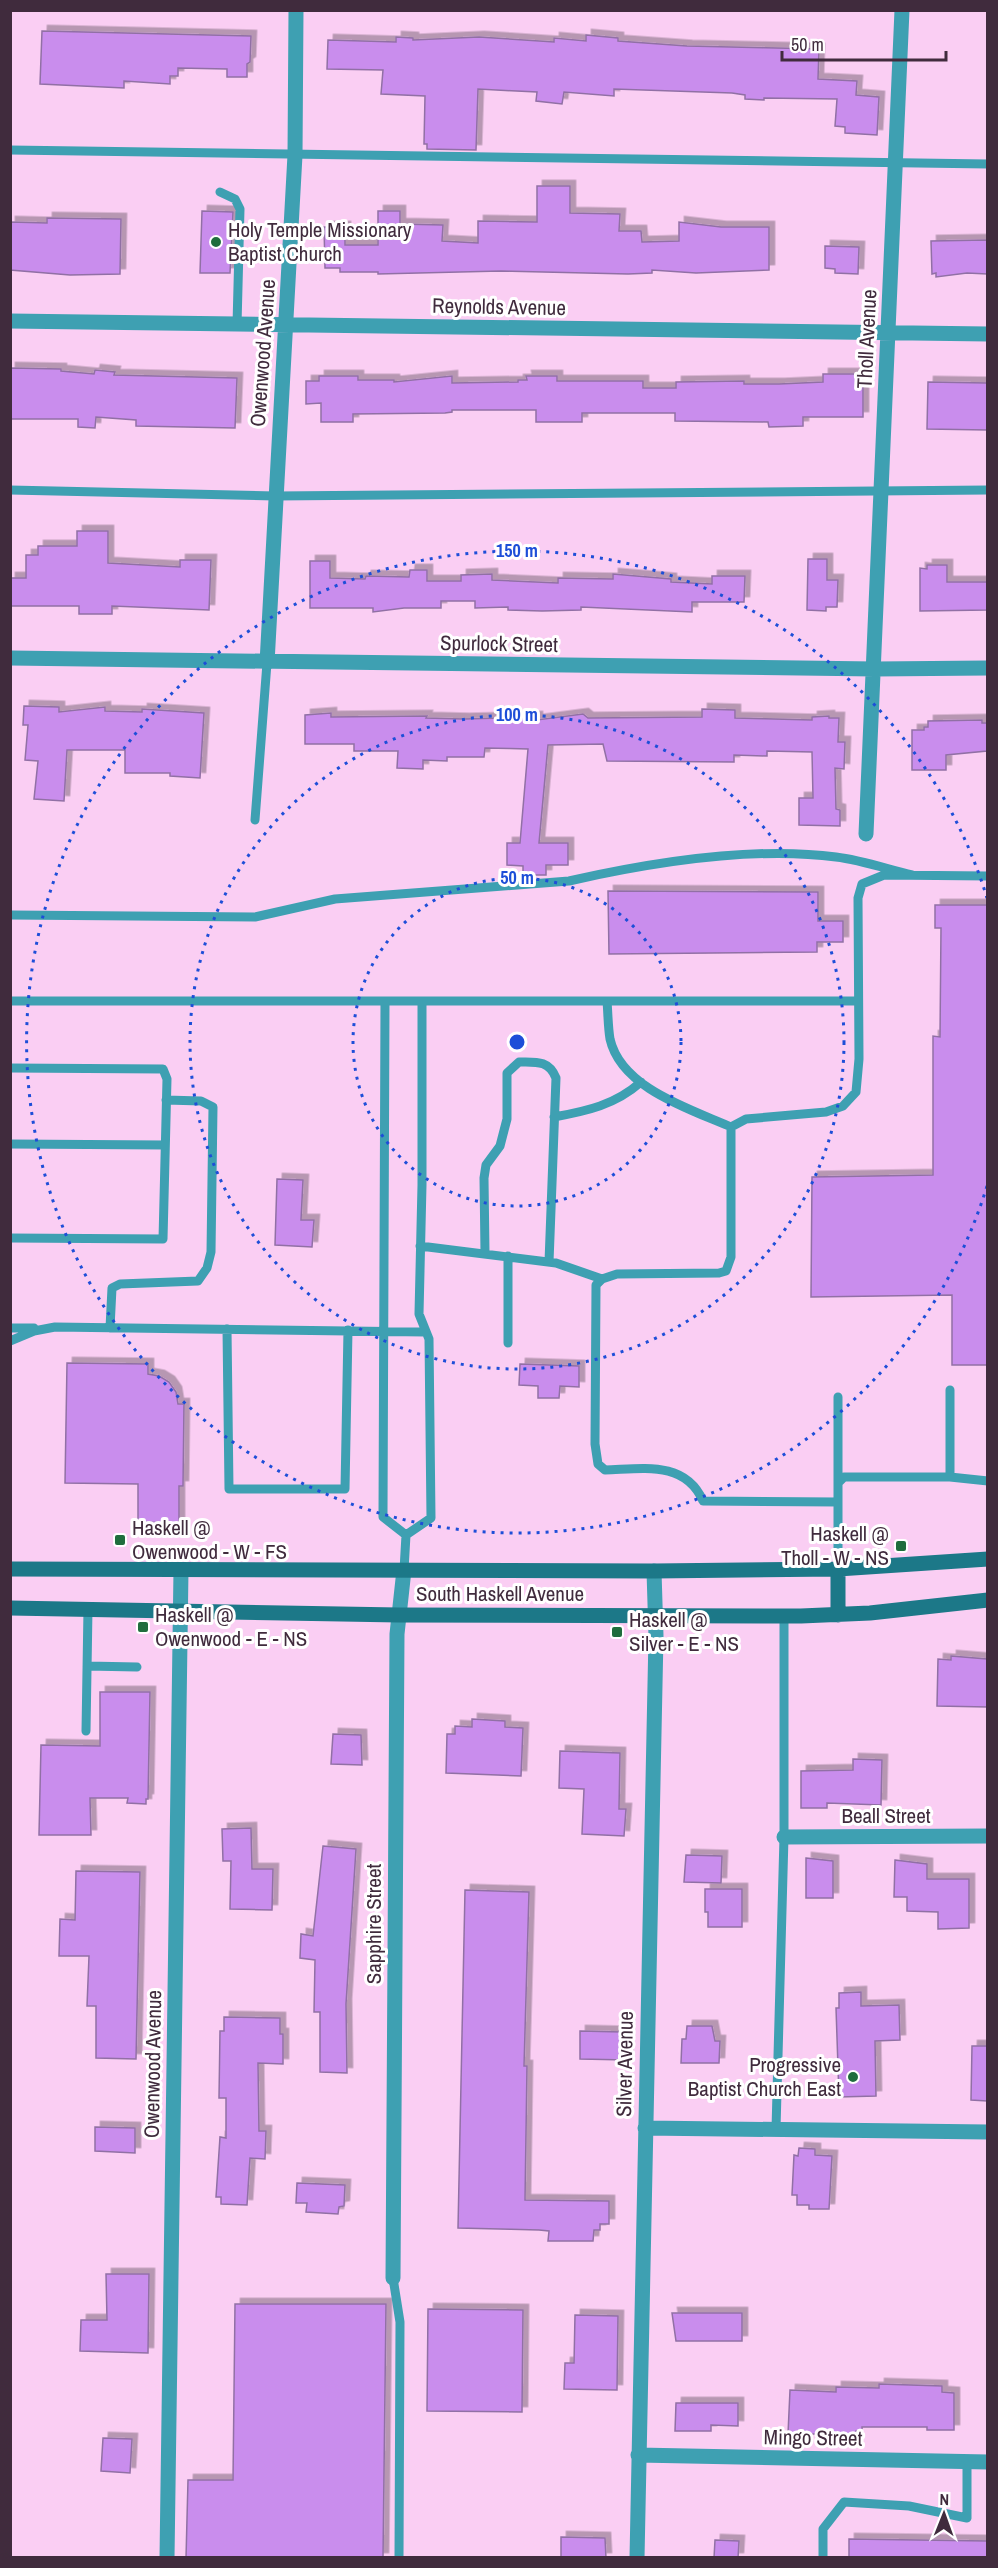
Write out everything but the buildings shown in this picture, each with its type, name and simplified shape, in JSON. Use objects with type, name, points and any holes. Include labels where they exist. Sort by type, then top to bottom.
[{"type":"main road","name":"South Haskell Avenue","points":[[10,1569],[654,1571],[838,1569],[987,1559]]},
{"type":"main road","points":[[838,1569],[838,1615]]},
{"type":"main road","name":"South Haskell Avenue","points":[[10,1608],[399,1615],[784,1616],[838,1615],[987,1600]]},
{"type":"street","name":"Owenwood Avenue","points":[[267,663],[295,155],[296,10]]},
{"type":"street","name":"Tholl Avenue","points":[[866,834],[875,669],[879,492],[890,333],[902,10]]},
{"type":"street","name":"Reynolds Avenue","points":[[10,321],[987,334]]},
{"type":"street","name":"Spurlock Street","points":[[10,658],[267,663],[987,668]]},
{"type":"street","name":"Owenwood Avenue","points":[[167,2558],[181,1570]]},
{"type":"street","name":"Sapphire Street","points":[[393,2278],[397,1634],[404,1570]]},
{"type":"street","name":"Silver Avenue","points":[[637,2558],[654,1571]]},
{"type":"street","name":"Beall Street","points":[[784,1837],[987,1836]]},
{"type":"street","points":[[645,2128],[987,2132]]},
{"type":"street","name":"Mingo Street","points":[[638,2456],[987,2462]]},
{"type":"lane","points":[[10,150],[987,164]]},
{"type":"lane","points":[[220,192],[236,199],[240,208],[237,325]]},
{"type":"lane","points":[[10,490],[275,496],[987,490]]},
{"type":"lane","points":[[255,820],[267,663]]},
{"type":"lane","points":[[10,915],[255,917],[335,899],[569,881],[600,874],[754,854],[838,857],[912,875]]},
{"type":"lane","points":[[731,1127],[746,1119],[826,1112],[843,1106],[856,1092],[858,898],[862,884],[884,875],[987,876]]},
{"type":"lane","points":[[10,1001],[858,1001]]},
{"type":"lane","points":[[386,1001],[383,1517],[406,1535]]},
{"type":"lane","points":[[406,1535],[431,1518],[429,1340],[419,1314],[422,1001]]},
{"type":"lane","points":[[607,1001],[610,1040],[628,1071],[651,1091],[731,1127]]},
{"type":"lane","points":[[485,1253],[484,1178],[486,1165],[493,1157],[503,1136],[507,1119],[507,1073],[519,1062],[542,1062],[553,1069],[556,1078],[549,1262]]},
{"type":"lane","points":[[10,1068],[163,1069],[167,1079],[163,1239],[10,1238]]},
{"type":"lane","points":[[555,1117],[602,1107],[626,1096],[641,1082]]},
{"type":"lane","points":[[110,1328],[112,1288],[120,1284],[198,1281],[207,1268],[211,1252],[213,1107],[201,1101],[166,1100]]},
{"type":"lane","points":[[731,1127],[731,1257],[726,1271],[617,1274],[602,1279],[596,1285],[595,1444],[598,1464],[605,1470],[658,1469],[681,1474],[693,1483],[703,1501],[838,1502]]},
{"type":"lane","points":[[10,1144],[165,1145]]},
{"type":"lane","points":[[420,1246],[549,1262],[602,1279]]},
{"type":"lane","points":[[508,1256],[508,1343]]},
{"type":"lane","points":[[10,1328],[425,1332]]},
{"type":"lane","points":[[10,1341],[34,1331],[55,1328]]},
{"type":"lane","points":[[227,1329],[229,1489],[345,1489],[348,1330]]},
{"type":"lane","points":[[950,1390],[950,1477]]},
{"type":"lane","points":[[838,1397],[838,1569]]},
{"type":"lane","points":[[837,1483],[844,1477],[852,1475],[950,1477],[987,1481]]},
{"type":"lane","points":[[404,1570],[406,1535]]},
{"type":"lane","points":[[86,1731],[88,1609]]},
{"type":"lane","points":[[776,2129],[784,1837],[784,1616]]},
{"type":"lane","points":[[87,1666],[138,1667]]},
{"type":"lane","points":[[393,2278],[400,2322],[399,2558]]},
{"type":"lane","points":[[823,2558],[823,2529],[844,2502],[909,2505],[967,2518],[967,2462]]},
{"type":"place","name":"Holy Temple Missionary Baptist Church","points":[[216,242]]},
{"type":"place","name":"Haskell @ Owenwood - W - FS","points":[[120,1540]]},
{"type":"place","name":"Haskell @ Tholl - W - NS","points":[[901,1546]]},
{"type":"place","name":"Haskell @ Owenwood - E - NS","points":[[143,1627]]},
{"type":"place","name":"Haskell @ Silver - E - NS","points":[[617,1632]]},
{"type":"place","name":"Progressive Baptist Church East","points":[[853,2077]]}]
